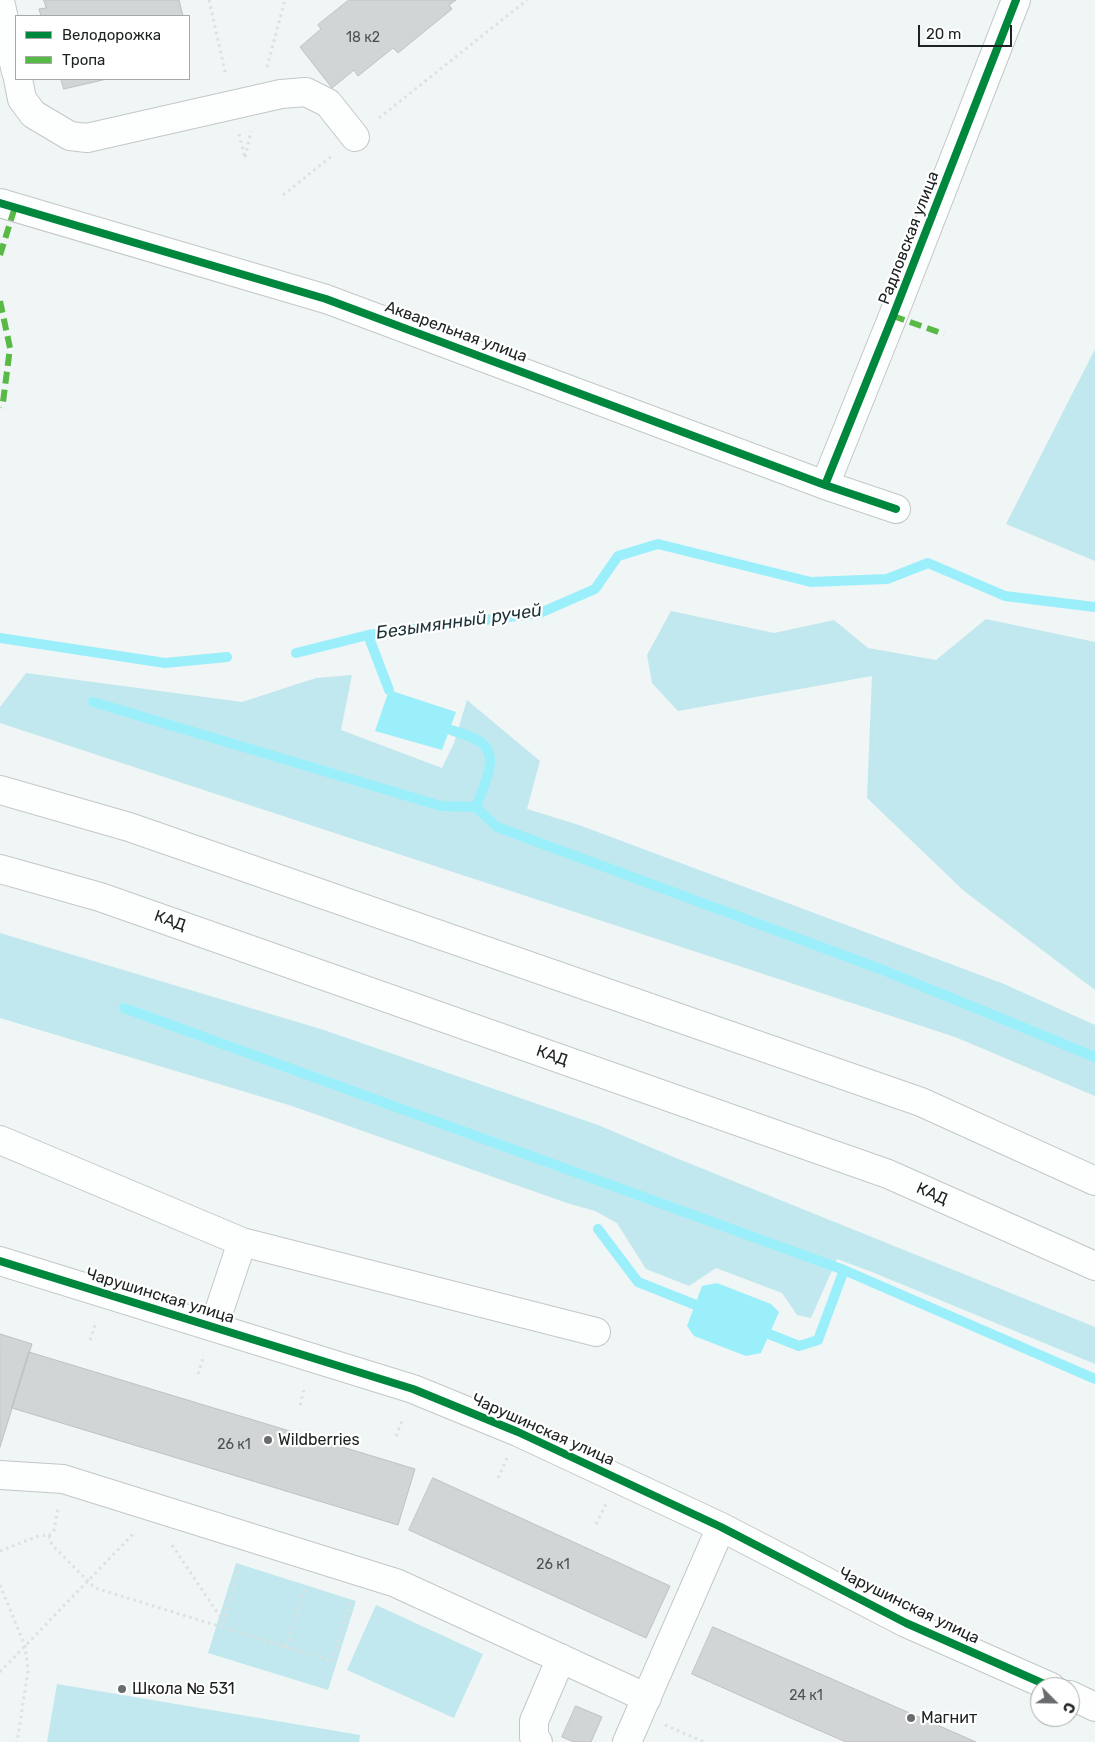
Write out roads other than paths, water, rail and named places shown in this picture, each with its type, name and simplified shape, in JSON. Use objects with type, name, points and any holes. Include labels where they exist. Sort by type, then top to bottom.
[{"type":"main road","name":"Радловская улица","points":[[825,485],[1016,0]]},
{"type":"main road","points":[[0,1],[15,68]]},
{"type":"main road","points":[[18,80],[22,99],[33,114],[70,136],[87,138],[281,94],[306,92],[328,103],[355,137]]},
{"type":"main road","name":"Акварельная улица","points":[[0,203],[326,299],[825,485],[896,509]]},
{"type":"main road","points":[[0,790],[129,827],[922,1102],[1095,1181]]},
{"type":"main road","name":"КАД","points":[[0,869],[100,897],[888,1174],[1095,1266]]},
{"type":"main road","points":[[0,1140],[242,1242],[596,1332]]},
{"type":"main road","points":[[214,1326],[242,1242]]},
{"type":"main road","name":"Чарушинская улица","points":[[0,1261],[413,1389],[518,1432],[721,1527],[906,1623],[1030,1678]]},
{"type":"main road","points":[[0,1475],[62,1479],[153,1511],[396,1583],[561,1658],[643,1706]]},
{"type":"main road","points":[[627,1742],[721,1527]]},
{"type":"main road","points":[[538,1742],[534,1736],[534,1722],[561,1658]]},
{"type":"main road","points":[[1080,1699],[1095,1706]]},
{"type":"water","points":[[389,690],[456,712],[442,750],[375,731]]},
{"type":"water","points":[[717,1283],[771,1304],[779,1312],[761,1353],[746,1356],[694,1336],[687,1326],[702,1286]]},
{"type":"waterway","name":"Безымянный ручей","points":[[296,653],[368,635],[540,613],[595,589],[618,556],[658,544],[811,582],[887,579],[928,563],[1005,596],[1095,607]]},
{"type":"waterway","points":[[368,635],[389,690]]},
{"type":"waterway","name":"Безымянный ручей","points":[[0,638],[165,663],[227,657]]},
{"type":"waterway","points":[[93,702],[441,806],[476,807],[497,827],[883,970],[1095,1057]]},
{"type":"waterway","points":[[451,730],[477,740],[485,746],[489,753],[489,771],[476,807]]},
{"type":"waterway","points":[[124,1008],[844,1270],[1095,1379]]},
{"type":"waterway","points":[[598,1229],[638,1282],[706,1309]]},
{"type":"waterway","points":[[759,1330],[799,1346],[818,1340],[844,1270]]},
{"type":"place","name":"Wildberries","points":[[268,1440]]},
{"type":"place","name":"Школа № 531","points":[[122,1689]]},
{"type":"place","name":"Магнит","points":[[911,1718]]}]
